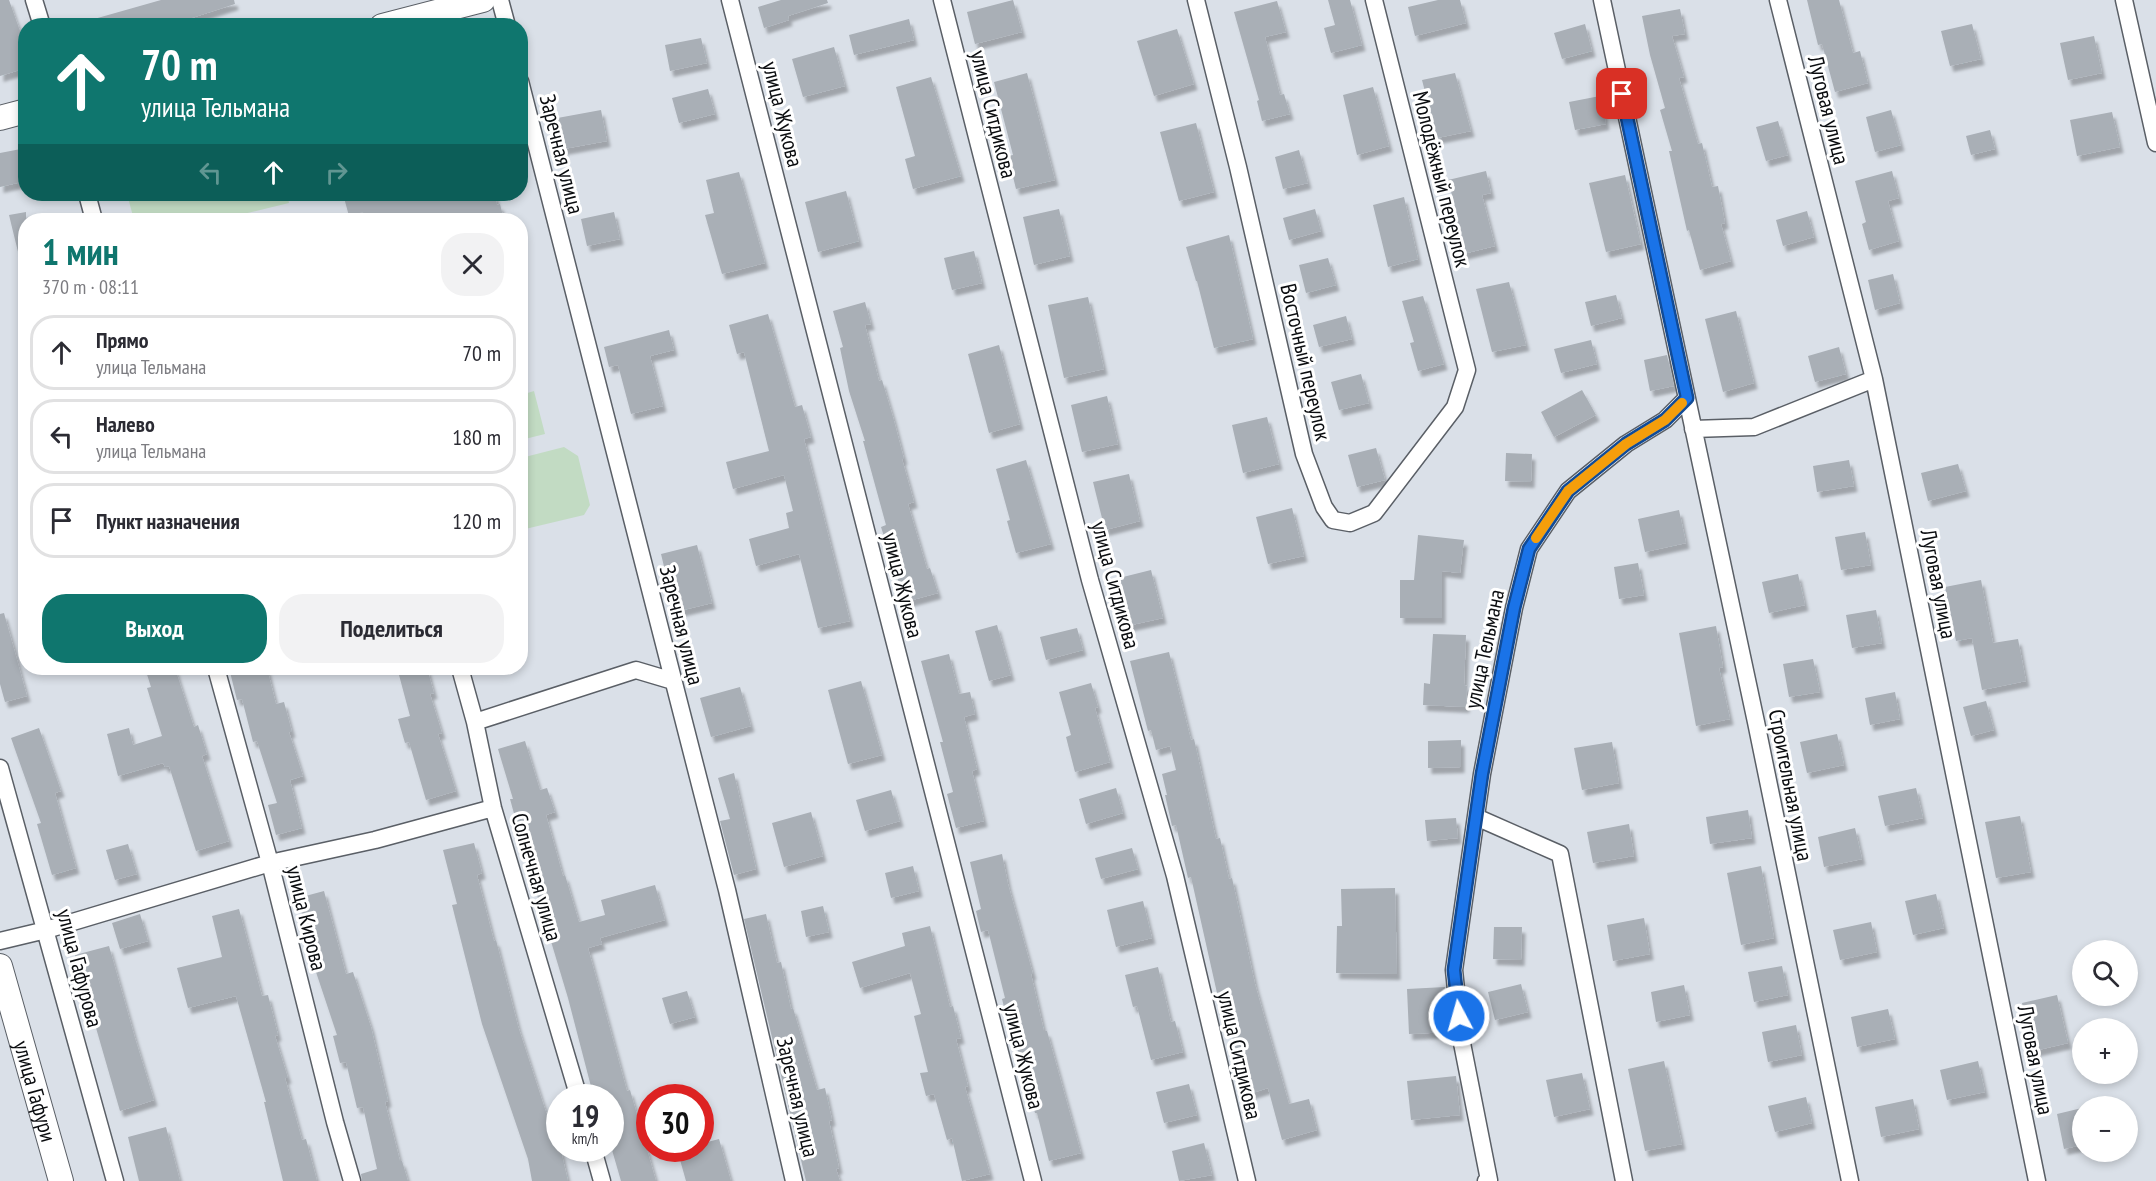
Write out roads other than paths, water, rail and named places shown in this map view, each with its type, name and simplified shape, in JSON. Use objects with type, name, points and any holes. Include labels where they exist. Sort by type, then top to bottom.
[{"type":"main road","points":[[413,18],[483,0]]},
{"type":"main road","points":[[0,118],[18,113]]},
{"type":"main road","name":"улица Гафури","points":[[2,980],[61,1181]]},
{"type":"street","points":[[34,0],[40,18]]},
{"type":"street","points":[[500,0],[505,18]]},
{"type":"street","name":"улица Жукова","points":[[730,0],[1033,1181]]},
{"type":"street","name":"улица Ситдикова","points":[[942,0],[1090,580],[1174,876],[1246,1181]]},
{"type":"street","name":"Восточный переулок","points":[[1196,0],[1238,167],[1304,454],[1324,507],[1333,520],[1350,523],[1374,513],[1455,408],[1467,370]]},
{"type":"street","name":"Молодёжный переулок","points":[[1374,0],[1467,370]]},
{"type":"street","points":[[1602,0],[1687,398]]},
{"type":"street","name":"Луговая улица","points":[[1778,0],[1874,379],[2037,1181]]},
{"type":"street","points":[[2124,0],[2156,142]]},
{"type":"street","name":"Заречная улица","points":[[528,112],[726,890],[794,1181]]},
{"type":"street","points":[[1693,429],[1754,427],[1874,379]]},
{"type":"street","name":"Строительная улица","points":[[1687,398],[1850,1181]]},
{"type":"street","name":"улица Тельмана","points":[[1486,1181],[1490,1180],[1461,1038],[1454,970],[1482,774],[1514,608],[1529,549],[1568,491],[1626,444],[1665,420],[1687,398]]},
{"type":"street","points":[[475,722],[636,670],[673,681]]},
{"type":"street","name":"улица Кирова","points":[[218,675],[270,863],[352,1181]]},
{"type":"street","name":"Солнечная улица","points":[[462,675],[475,722],[493,808],[575,1084]]},
{"type":"street","name":"улица Гафурова","points":[[0,768],[115,1181]]},
{"type":"street","points":[[0,940],[46,930],[270,863],[375,840],[493,808]]},
{"type":"street","points":[[1476,818],[1560,854],[1624,1181]]},
{"type":"street","points":[[597,1162],[602,1181]]}]
